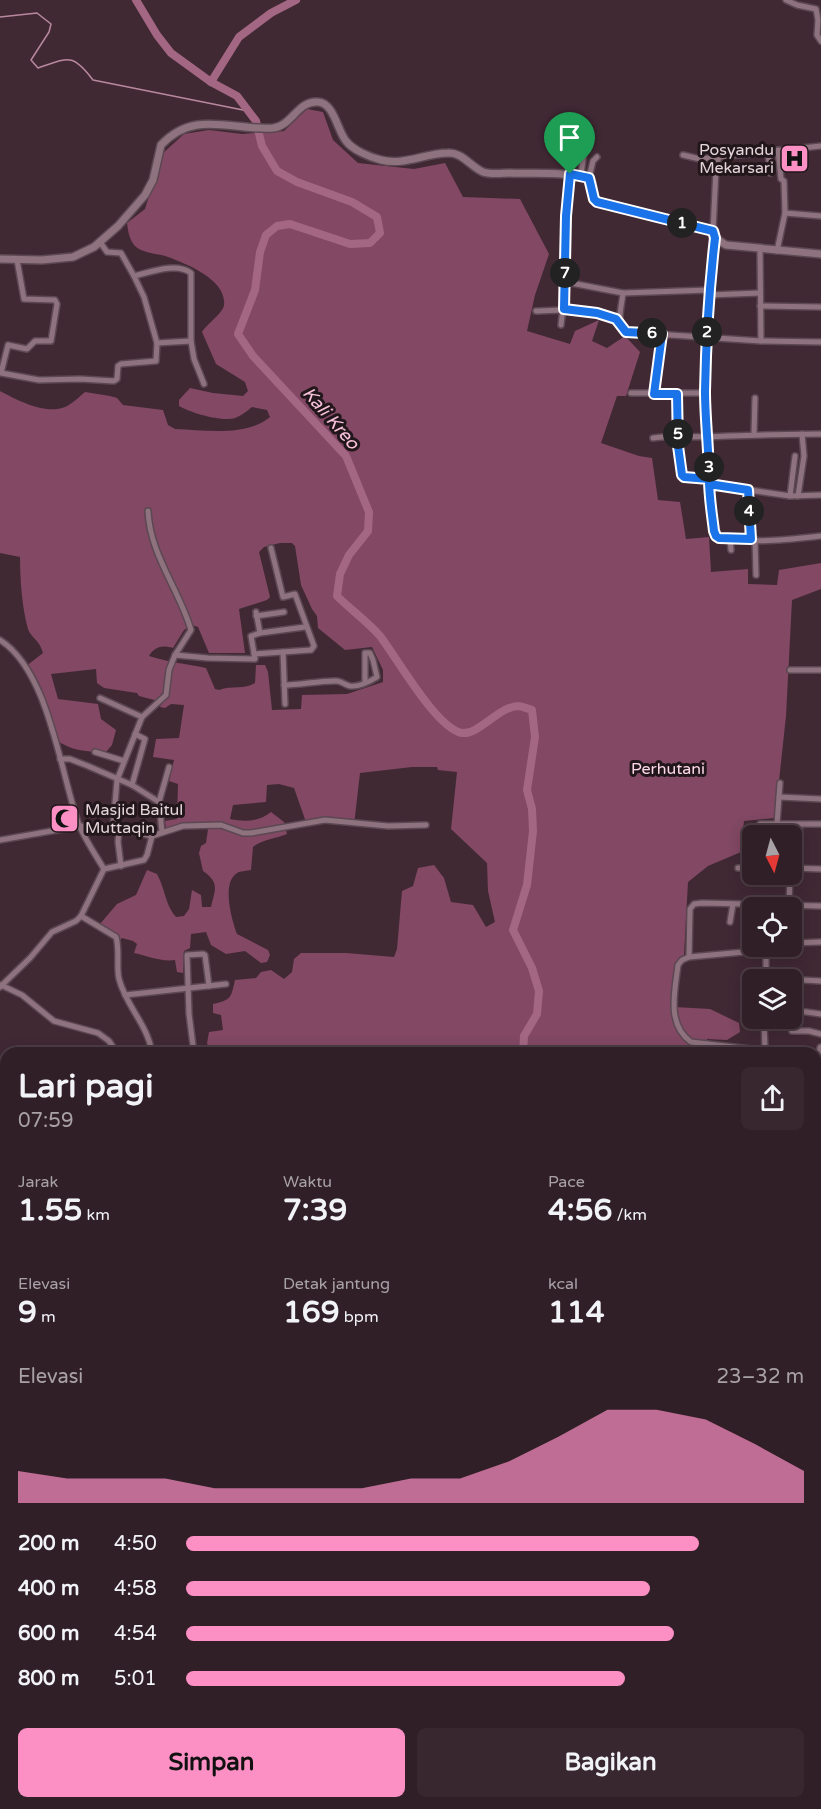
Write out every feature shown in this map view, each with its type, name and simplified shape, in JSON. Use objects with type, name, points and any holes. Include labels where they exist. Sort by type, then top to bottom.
[{"type":"main road","points":[[0,260],[73,257],[84,253],[132,212],[146,195],[153,180],[159,151],[165,141],[185,129],[203,123],[243,128],[274,128],[287,123],[305,105],[321,102],[328,107],[347,143],[381,160],[398,162],[449,152],[460,156],[484,173],[581,176],[589,178],[594,199],[597,202],[714,235],[726,245],[821,254]]},
{"type":"street","points":[[786,0],[797,6],[816,9],[818,20],[816,34],[821,41]]},
{"type":"street","points":[[683,155],[700,159],[821,146]]},
{"type":"street","points":[[777,251],[784,213],[784,181],[781,177],[778,150]]},
{"type":"street","points":[[768,151],[770,173]]},
{"type":"street","points":[[581,176],[584,152]]},
{"type":"street","points":[[719,156],[716,169],[714,235],[708,292],[705,393],[709,482],[714,531],[716,536],[730,539],[821,536]]},
{"type":"street","points":[[589,178],[593,161],[597,157]]},
{"type":"street","points":[[561,325],[566,282],[565,234],[570,174]]},
{"type":"street","points":[[784,213],[821,216]]},
{"type":"street","points":[[18,260],[24,299],[55,300],[57,304],[51,341],[35,341],[27,349],[8,345],[2,374],[39,380],[114,381],[117,379],[119,365],[156,361],[157,344],[144,297],[121,253],[107,252],[99,242]]},
{"type":"street","points":[[760,250],[761,341]]},
{"type":"street","points":[[134,276],[176,268],[188,270],[191,273],[191,341],[194,358],[204,384]]},
{"type":"street","points":[[566,282],[623,293],[760,293]]},
{"type":"street","points":[[623,293],[620,321],[621,328],[626,332],[761,341],[821,342]]},
{"type":"street","points":[[760,306],[821,307]]},
{"type":"street","points":[[536,311],[564,309],[597,313],[620,321]]},
{"type":"street","points":[[654,394],[662,334]]},
{"type":"street","points":[[157,344],[191,341]]},
{"type":"street","points":[[632,393],[705,393]]},
{"type":"street","points":[[677,394],[678,435],[684,477],[790,496],[821,495]]},
{"type":"street","points":[[754,434],[755,398]]},
{"type":"street","points":[[798,496],[804,456],[802,434]]},
{"type":"street","points":[[653,438],[678,435],[821,434]]},
{"type":"street","points":[[790,496],[795,456]]},
{"type":"street","points":[[748,490],[756,575]]},
{"type":"street","points":[[121,866],[116,828],[117,780],[142,717],[166,695],[167,675],[175,655],[191,630],[162,566],[148,511]]},
{"type":"street","points":[[730,539],[731,550]]},
{"type":"street","points":[[254,654],[311,650],[314,646],[305,627],[295,594],[283,597],[271,548]]},
{"type":"street","points":[[260,633],[256,614],[284,612]]},
{"type":"street","points":[[175,655],[255,659],[251,636],[305,627]]},
{"type":"street","points":[[0,640],[10,647],[25,665],[36,686],[48,715],[80,826],[91,850],[104,869]]},
{"type":"street","points":[[283,652],[285,704]]},
{"type":"street","points":[[284,685],[338,681],[351,686],[365,683],[377,677],[374,660],[370,653],[365,653],[364,658],[365,683]]},
{"type":"street","points":[[790,670],[821,670]]},
{"type":"street","points":[[100,699],[142,717]]},
{"type":"street","points":[[132,785],[145,739],[135,734]]},
{"type":"street","points":[[95,752],[124,761]]},
{"type":"street","points":[[60,759],[70,759],[132,785],[159,802]]},
{"type":"street","points":[[162,832],[159,802],[169,767]]},
{"type":"street","points":[[777,824],[780,783]]},
{"type":"street","points":[[779,797],[821,798]]},
{"type":"street","points":[[0,840],[80,826],[116,828],[152,836],[183,826],[221,825],[243,833],[251,833],[325,820],[401,827],[426,825]]},
{"type":"street","points":[[758,825],[821,824]]},
{"type":"street","points":[[104,869],[144,860],[152,836]]},
{"type":"street","points":[[738,867],[742,867]]},
{"type":"street","points":[[802,868],[821,869]]},
{"type":"street","points":[[104,869],[81,916],[76,921],[52,932],[30,958],[1,986],[22,995],[54,1021],[104,1036],[112,1047]]},
{"type":"street","points":[[687,958],[692,906],[702,903],[742,905]]},
{"type":"street","points":[[730,922],[733,904]]},
{"type":"street","points":[[802,906],[821,906]]},
{"type":"street","points":[[81,916],[116,937],[119,981],[145,1030],[150,1047]]},
{"type":"street","points":[[802,943],[821,942]]},
{"type":"street","points":[[732,1047],[691,1042],[685,1038],[676,1023],[674,1007],[678,965],[687,958],[742,950]]},
{"type":"street","points":[[193,1047],[189,1014],[187,956],[203,954],[209,986]]},
{"type":"street","points":[[802,980],[821,981]]},
{"type":"street","points":[[125,995],[226,984]]},
{"type":"street","points":[[802,1011],[821,1014]]},
{"type":"street","points":[[764,1029],[765,1047]]},
{"type":"street","points":[[792,1030],[821,1034]]},
{"type":"green space","name":"Perhutani","points":[[307,109],[323,112],[333,140],[358,163],[414,169],[445,163],[463,197],[520,199],[549,254],[535,295],[527,331],[570,344],[575,331],[599,320],[592,341],[607,348],[625,336],[640,352],[626,396],[617,396],[601,443],[652,458],[658,500],[680,502],[686,539],[709,537],[711,572],[748,569],[748,584],[777,585],[779,570],[821,563],[821,589],[792,600],[786,716],[775,818],[744,821],[741,852],[708,866],[688,882],[684,955],[676,962],[674,1007],[710,1009],[739,1023],[740,1032],[727,1040],[707,1039],[706,1047],[208,1047],[209,1032],[223,1030],[221,1015],[213,1013],[213,1004],[230,997],[235,980],[256,978],[261,972],[271,970],[284,979],[292,972],[294,959],[301,953],[346,953],[394,957],[397,949],[402,891],[413,886],[418,868],[434,865],[444,878],[451,902],[473,905],[486,927],[495,922],[488,891],[487,863],[451,829],[457,772],[438,770],[437,767],[412,767],[360,773],[354,825],[321,823],[307,825],[294,788],[279,784],[267,785],[266,802],[233,805],[230,819],[251,820],[261,818],[271,812],[284,822],[287,834],[253,847],[251,870],[237,873],[230,885],[229,902],[237,934],[268,950],[270,955],[267,962],[261,963],[245,951],[226,954],[211,945],[206,932],[191,934],[190,948],[184,951],[183,973],[177,972],[175,960],[134,953],[137,944],[122,938],[119,941],[114,933],[100,924],[117,904],[136,895],[147,870],[157,874],[176,917],[184,916],[189,909],[192,890],[201,895],[202,907],[211,907],[215,887],[212,879],[203,871],[199,853],[201,846],[206,843],[209,822],[166,829],[165,821],[177,819],[178,784],[169,781],[174,760],[153,757],[156,739],[179,738],[184,705],[171,704],[165,708],[160,707],[162,702],[139,696],[137,693],[104,688],[97,683],[96,669],[51,674],[58,699],[98,704],[101,719],[116,730],[112,745],[106,752],[73,748],[55,739],[45,704],[25,667],[43,653],[29,632],[26,621],[20,557],[0,553],[0,391],[31,405],[49,409],[65,407],[85,392],[110,396],[117,398],[123,405],[163,410],[168,425],[175,429],[237,430],[260,423],[270,417],[267,410],[252,407],[235,418],[222,419],[179,406],[179,400],[190,388],[243,396],[248,391],[245,382],[216,364],[202,332],[223,308],[223,296],[213,281],[204,274],[168,257],[137,248],[128,232],[127,223],[145,209],[162,154],[184,134],[209,130],[242,134],[284,131]],"holes":[[[280,543],[292,543],[295,546],[301,585],[317,616],[318,628],[345,650],[372,647],[383,670],[383,682],[347,694],[302,695],[301,709],[272,710],[268,672],[265,665],[256,665],[255,683],[219,690],[215,689],[206,668],[149,656],[160,647],[173,648],[184,630],[192,625],[198,627],[209,653],[245,653],[239,609],[270,597],[259,552],[264,547]]]},
{"type":"waterway","name":"Kali Kreo","points":[[136,0],[171,53],[211,82],[237,96],[256,121],[262,146],[277,171],[297,182],[352,202],[377,217],[380,233],[370,243],[350,244],[290,224],[277,226],[266,235],[260,252],[255,290],[238,334],[253,356],[346,456],[369,512],[368,531],[349,555],[340,574],[337,596],[380,636],[429,706],[452,728],[462,733],[468,732],[511,708],[520,706],[532,710],[535,737],[527,790],[532,809],[533,831],[527,885],[513,930],[532,968],[539,991],[537,1014],[524,1036],[523,1047]]},
{"type":"waterway","points":[[211,82],[239,37],[271,13],[296,0]]},
{"type":"waterway","points":[[0,17],[37,13],[51,24],[49,32],[31,60],[38,68],[63,60],[74,61],[93,80],[248,111]]},
{"type":"place","name":"Posyandu Mekarsari","points":[[795,158]]},
{"type":"place","name":"Masjid Baitul Muttaqin","points":[[64,818]]},
{"type":"route","points":[[570,174],[566,216],[564,309],[597,313],[616,319],[620,321],[621,328],[626,332],[662,334],[654,394],[677,394],[678,446],[682,475],[709,479],[709,484],[748,490],[751,539],[719,538],[714,531],[709,484],[709,479],[708,436],[705,393],[709,290],[715,238],[713,231],[597,202],[594,199],[589,178],[570,174]]}]
